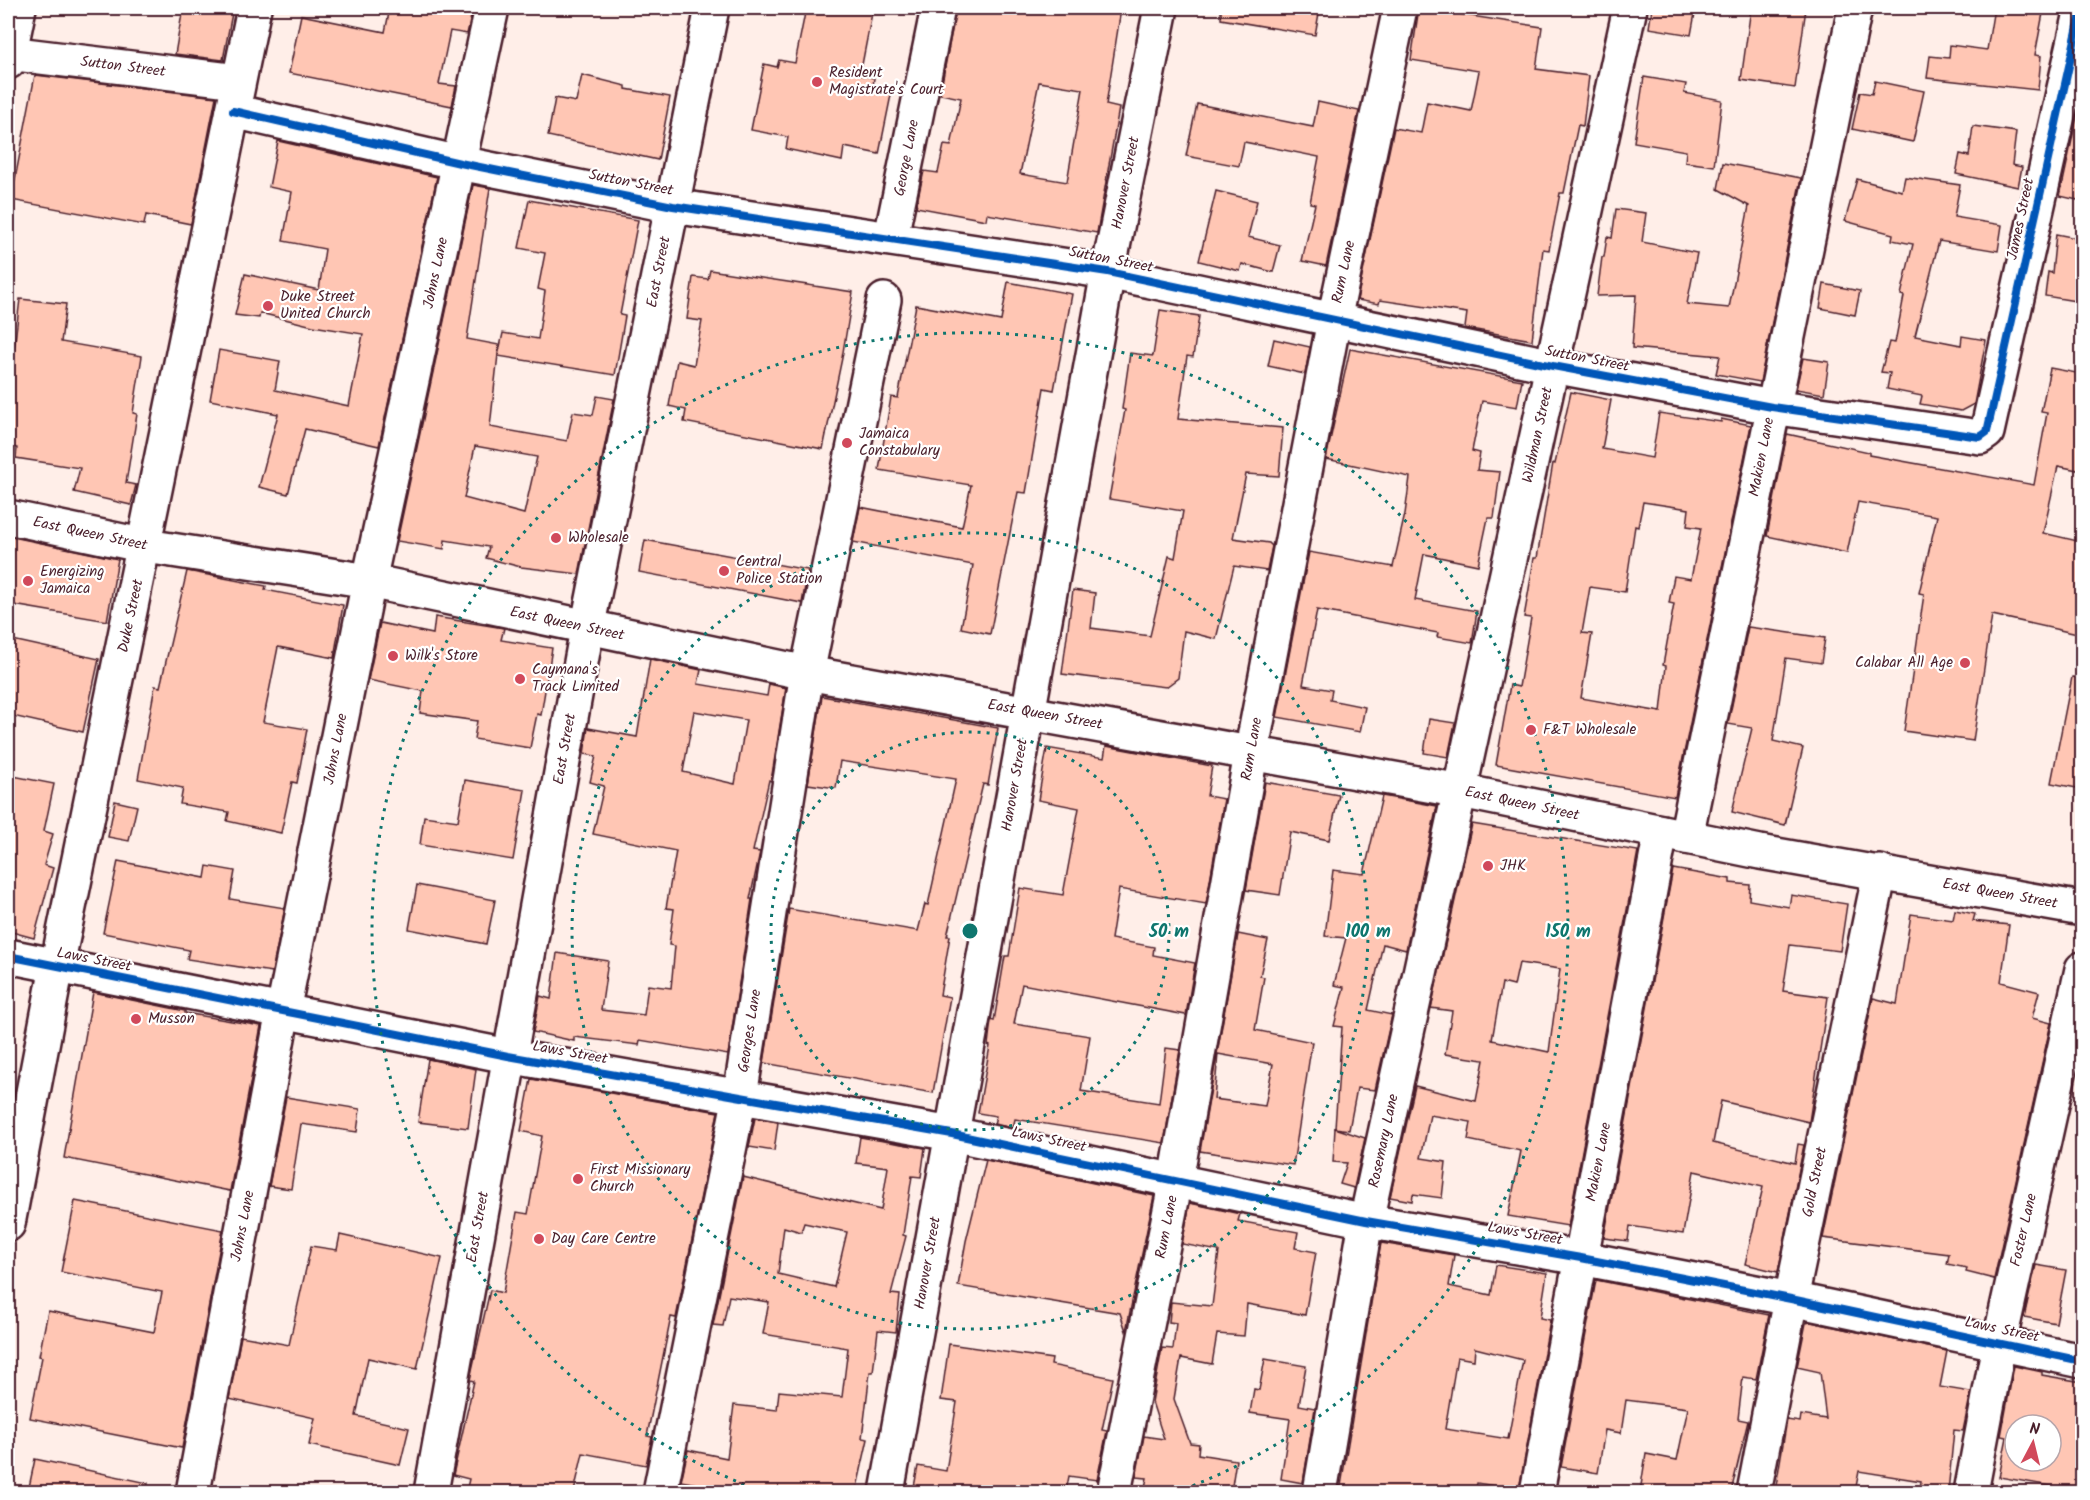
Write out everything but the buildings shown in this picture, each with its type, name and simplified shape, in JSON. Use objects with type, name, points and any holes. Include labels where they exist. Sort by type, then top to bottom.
[{"type":"street","points":[[8,56],[19,8]]},
{"type":"street","name":"Duke Street","points":[[8,1224],[57,966],[146,546],[254,8]]},
{"type":"street","name":"Johns Lane","points":[[193,1492],[283,1011],[369,581],[492,8]]},
{"type":"street","name":"East Street","points":[[431,1492],[587,629],[712,8]]},
{"type":"street","name":"George Lane","points":[[891,237],[938,8]]},
{"type":"street","name":"Hanover Street","points":[[886,1492],[1108,272],[1161,8]]},
{"type":"street","name":"Rum Lane","points":[[1114,1492],[1176,1180],[1251,754],[1334,320],[1400,8]]},
{"type":"street","name":"Wildman Street","points":[[1461,791],[1630,8]]},
{"type":"street","name":"Makien Lane","points":[[1537,1492],[1581,1258],[1674,834],[1772,407],[1855,8]]},
{"type":"street","name":"James Street","points":[[1984,436],[1988,432],[2082,8]]},
{"type":"street","name":"Sutton Street","points":[[8,56],[235,96],[460,163],[673,206],[891,237],[1108,272],[1553,366],[1772,407],[1984,436]]},
{"type":"street","name":"Georges Lane","points":[[660,1492],[740,1096],[807,673],[884,300]]},
{"type":"street","name":"East Queen Street","points":[[8,517],[146,546],[369,581],[587,629],[807,673],[1028,711],[1461,791],[1760,852],[2082,909]]},
{"type":"street","name":"Rosemary Lane","points":[[1320,1492],[1366,1221],[1461,791]]},
{"type":"street","name":"Gold Street","points":[[1754,1492],[1791,1299],[1880,872]]},
{"type":"street","name":"Laws Street","points":[[8,956],[508,1056],[952,1134],[1366,1221],[1581,1258],[1791,1299],[2082,1361]]},
{"type":"street","name":"Foster Lane","points":[[1971,1492],[1999,1344],[2082,969]]},
{"type":"cycle path","points":[[233,111],[460,163],[673,206],[1108,272],[1553,366],[1772,407],[1980,437],[1987,432],[2082,8]]},
{"type":"cycle path","points":[[8,956],[508,1056],[952,1134],[1366,1221],[1581,1258],[1791,1299],[2082,1361]]},
{"type":"place","name":"Resident Magistrate's Court","points":[[817,82]]},
{"type":"place","name":"Duke Street United Church","points":[[268,306]]},
{"type":"place","name":"Jamaica Constabulary","points":[[847,443]]},
{"type":"place","name":"Wholesale","points":[[556,538]]},
{"type":"place","name":"Central Police Station","points":[[724,571]]},
{"type":"place","name":"Energizing Jamaica","points":[[28,581]]},
{"type":"place","name":"Wilk's Store","points":[[393,656]]},
{"type":"place","name":"Calabar All Age","points":[[1965,663]]},
{"type":"place","name":"Caymana's Track Limited","points":[[520,679]]},
{"type":"place","name":"F&T Wholesale","points":[[1531,730]]},
{"type":"place","name":"JHK","points":[[1488,866]]},
{"type":"place","name":"Musson","points":[[136,1019]]},
{"type":"place","name":"First Missionary Church","points":[[578,1179]]},
{"type":"place","name":"Day Care Centre","points":[[539,1239]]}]
